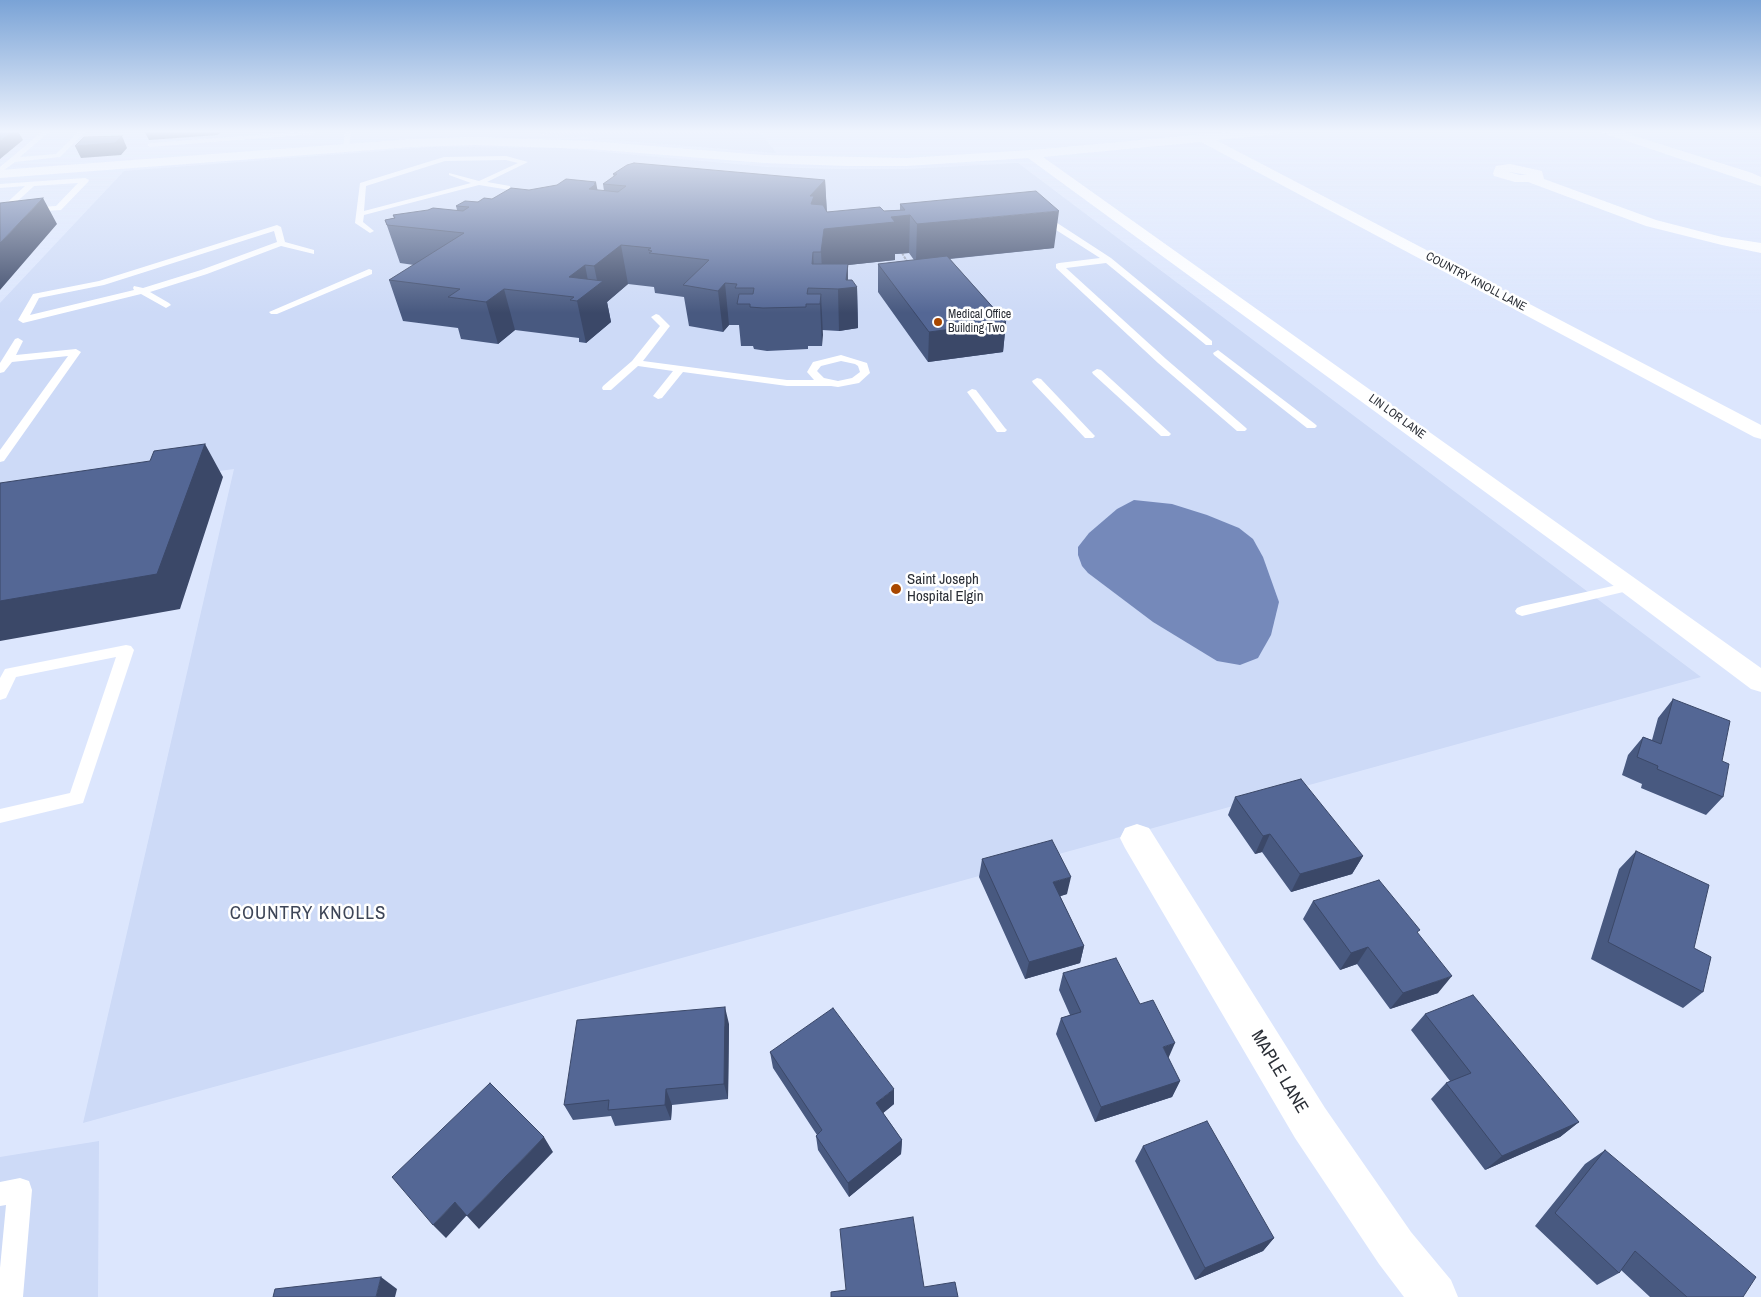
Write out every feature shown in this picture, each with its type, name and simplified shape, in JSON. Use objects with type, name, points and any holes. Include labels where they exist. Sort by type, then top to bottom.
[{"type":"street","name":"LIN LOR LANE","points":[[1083,192],[1631,586],[1761,682]]},
{"type":"street","name":"COUNTRY KNOLL LANE","points":[[1304,192],[1761,433]]},
{"type":"street","points":[[1565,192],[1651,223],[1722,241],[1761,248]]},
{"type":"street","name":"MAPLE LANE","points":[[1136,838],[1310,1123],[1395,1248],[1434,1297]]},
{"type":"lane","points":[[0,212],[23,192]]},
{"type":"lane","points":[[0,212],[58,208],[74,192]]},
{"type":"lane","points":[[362,192],[359,223],[370,231]]},
{"type":"lane","points":[[360,214],[446,192]]},
{"type":"lane","points":[[1045,218],[1108,260],[1209,343]]},
{"type":"lane","points":[[281,243],[277,227],[101,283],[36,296],[23,320],[142,291],[204,272],[281,243],[311,252]]},
{"type":"lane","points":[[1108,260],[1059,266],[1162,361],[1241,429]]},
{"type":"lane","points":[[274,312],[369,272]]},
{"type":"lane","points":[[118,278],[166,305]]},
{"type":"lane","points":[[607,388],[636,363],[665,326],[656,317]]},
{"type":"lane","points":[[0,370],[9,359],[18,341]]},
{"type":"lane","points":[[0,458],[76,352],[9,359]]},
{"type":"lane","points":[[1218,353],[1311,426]]},
{"type":"lane","points":[[636,363],[788,383],[828,383]]},
{"type":"lane","points":[[658,396],[680,369]]},
{"type":"lane","points":[[1097,372],[1165,434]]},
{"type":"lane","points":[[1037,381],[1089,436]]},
{"type":"lane","points":[[972,392],[1002,430]]},
{"type":"lane","points":[[1522,611],[1631,586]]},
{"type":"lane","points":[[0,694],[10,673],[126,650],[77,798],[0,816]]},
{"type":"lane","points":[[0,1194],[20,1190],[10,1297]]},
{"type":"path","points":[[902,254],[909,264],[903,269]]},
{"type":"shaded area","name":"Saint Joseph Hospital Elgin","points":[[105,192],[1056,192],[1701,677],[83,1123],[234,469],[0,502],[0,303]]},
{"type":"shaded area","points":[[99,1141],[98,1297],[0,1297],[0,1157]]},
{"type":"water","points":[[1134,500],[1172,504],[1207,515],[1239,528],[1253,539],[1263,557],[1279,602],[1271,635],[1258,658],[1240,665],[1217,661],[1153,622],[1088,573],[1082,566],[1078,555],[1078,547],[1089,533],[1117,509]]},
{"type":"building","points":[[505,192],[814,192],[810,196],[814,196],[811,204],[823,205],[827,212],[880,207],[884,211],[905,210],[900,204],[1037,192],[1059,211],[917,224],[910,215],[891,217],[895,222],[824,229],[821,252],[813,252],[812,264],[848,264],[846,280],[852,280],[857,287],[838,289],[808,288],[807,294],[821,294],[820,304],[806,304],[806,307],[763,308],[750,307],[750,304],[737,304],[739,294],[753,294],[754,288],[735,288],[737,284],[725,283],[718,291],[683,285],[709,260],[649,253],[652,251],[648,250],[651,248],[621,245],[594,266],[585,265],[569,277],[603,281],[577,301],[570,300],[574,297],[504,289],[486,302],[448,297],[460,289],[389,280],[464,233],[387,225],[385,220],[395,218],[393,215],[433,208],[463,211],[469,207],[456,206],[465,201],[478,202],[484,198],[492,199]]},
{"type":"building","points":[[43,198],[0,243],[0,203]]},
{"type":"building","points":[[947,256],[1006,322],[929,332],[878,264]]},
{"type":"building","points":[[205,444],[157,574],[0,601],[0,483],[150,461],[154,451]]},
{"type":"building","points":[[1673,699],[1730,721],[1722,761],[1729,764],[1723,797],[1657,769],[1658,766],[1637,757],[1643,737],[1661,744]]},
{"type":"building","points":[[1301,779],[1363,856],[1300,874],[1270,834],[1263,836],[1235,797]]},
{"type":"building","points":[[1052,840],[1071,877],[1053,882],[1084,946],[1029,962],[982,859]]},
{"type":"building","points":[[1636,851],[1709,885],[1694,948],[1711,957],[1703,992],[1608,942]]},
{"type":"building","points":[[1379,880],[1420,930],[1417,932],[1452,976],[1403,993],[1368,947],[1351,953],[1313,901]]},
{"type":"building","points":[[1116,958],[1140,1004],[1153,1000],[1175,1043],[1163,1047],[1180,1081],[1101,1107],[1061,1018],[1081,1012],[1063,973]]},
{"type":"building","points":[[1473,995],[1579,1122],[1502,1156],[1446,1083],[1471,1073],[1425,1014]]},
{"type":"building","points":[[725,1007],[724,1084],[666,1089],[665,1105],[608,1110],[609,1100],[564,1105],[577,1020]]},
{"type":"building","points":[[833,1008],[894,1089],[876,1103],[902,1140],[848,1183],[816,1136],[822,1130],[770,1052]]},
{"type":"building","points":[[490,1083],[544,1137],[467,1216],[455,1202],[433,1225],[392,1177]]},
{"type":"building","points":[[1207,1121],[1274,1238],[1205,1268],[1143,1146]]},
{"type":"building","points":[[1605,1150],[1756,1277],[1743,1297],[1687,1297],[1635,1251],[1619,1273],[1555,1213]]},
{"type":"building","points":[[913,1217],[924,1287],[955,1282],[958,1297],[831,1297],[831,1292],[846,1290],[840,1229]]},
{"type":"building","points":[[381,1277],[376,1297],[273,1297],[275,1289]]},
{"type":"place","name":"Medical Office Building Two","points":[[938,322]]},
{"type":"place","name":"Saint Joseph Hospital Elgin","points":[[896,589]]},
{"type":"district","name":"COUNTRY KNOLLS","points":[[308,914]]}]
